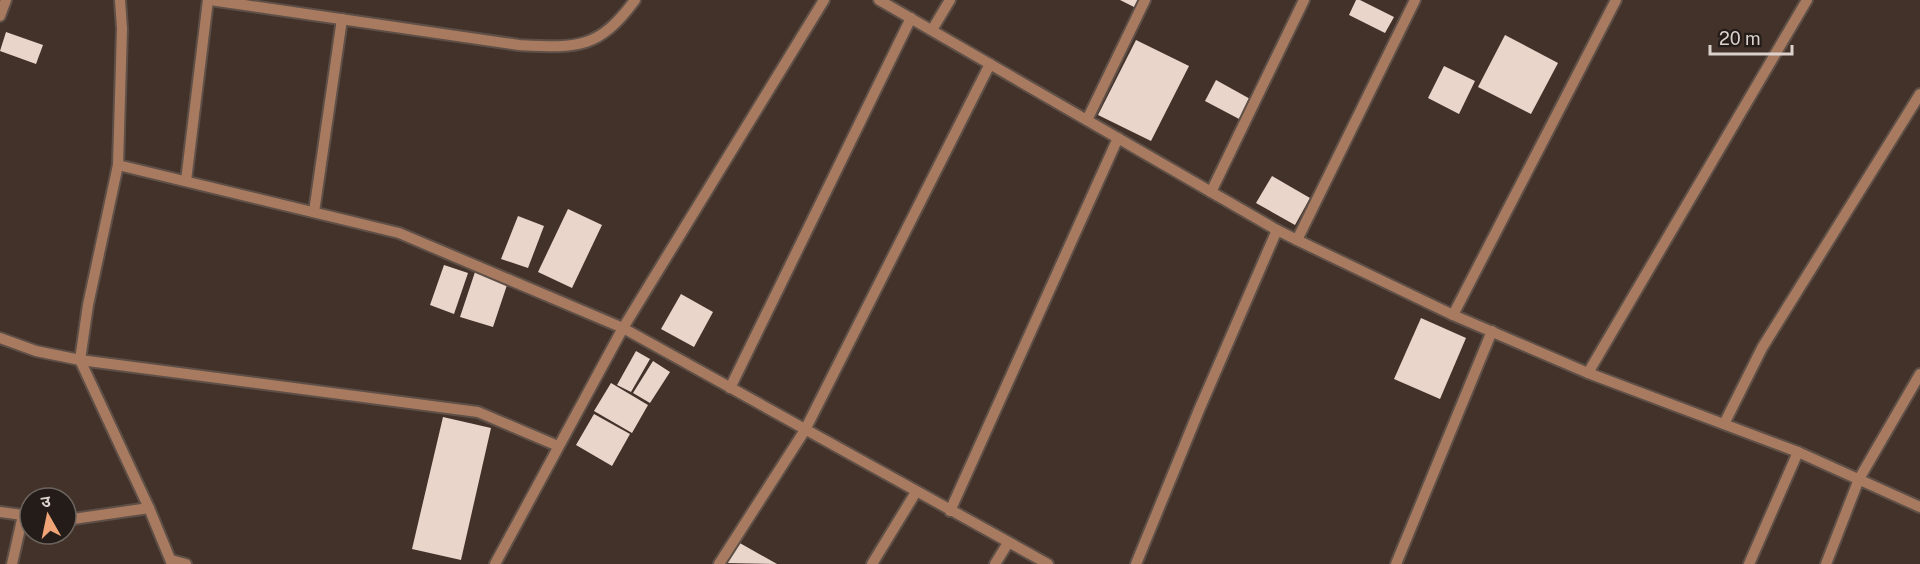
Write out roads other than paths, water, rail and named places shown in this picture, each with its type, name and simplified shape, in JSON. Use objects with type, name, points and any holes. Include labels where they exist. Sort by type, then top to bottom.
[{"type":"street","points":[[0,16],[6,0]]},
{"type":"street","points":[[120,0],[122,29],[118,165],[88,305],[80,360],[172,562],[186,564]]},
{"type":"street","points":[[186,181],[209,0],[519,45],[564,47],[585,44],[608,31],[635,0]]},
{"type":"street","points":[[495,564],[623,328],[824,0]]},
{"type":"street","points":[[879,0],[1277,230],[1453,315],[1588,373],[1798,452],[1920,507]]},
{"type":"street","points":[[932,30],[950,0]]},
{"type":"street","points":[[1087,120],[1145,0]]},
{"type":"street","points":[[1211,192],[1304,0]]},
{"type":"street","points":[[1298,240],[1415,0]]},
{"type":"street","points":[[1453,315],[1616,0]]},
{"type":"street","points":[[1588,373],[1807,0]]},
{"type":"street","points":[[730,388],[910,18]]},
{"type":"street","points":[[314,212],[342,19]]},
{"type":"street","points":[[719,564],[805,430],[990,64]]},
{"type":"street","points":[[1724,424],[1762,348],[1920,94]]},
{"type":"street","points":[[950,511],[1118,138]]},
{"type":"street","points":[[118,165],[399,233],[623,328],[1048,564]]},
{"type":"street","points":[[1136,564],[1199,410],[1277,230]]},
{"type":"street","points":[[1396,564],[1492,331]]},
{"type":"street","points":[[0,338],[36,351],[80,360],[478,412],[558,446]]},
{"type":"street","points":[[1826,564],[1859,479],[1920,374]]},
{"type":"street","points":[[1749,564],[1798,452]]},
{"type":"street","points":[[872,564],[916,492]]},
{"type":"street","points":[[78,518],[148,508]]},
{"type":"street","points":[[0,512],[18,514]]},
{"type":"street","points":[[12,564],[18,543]]},
{"type":"street","points":[[995,564],[1008,543]]}]
